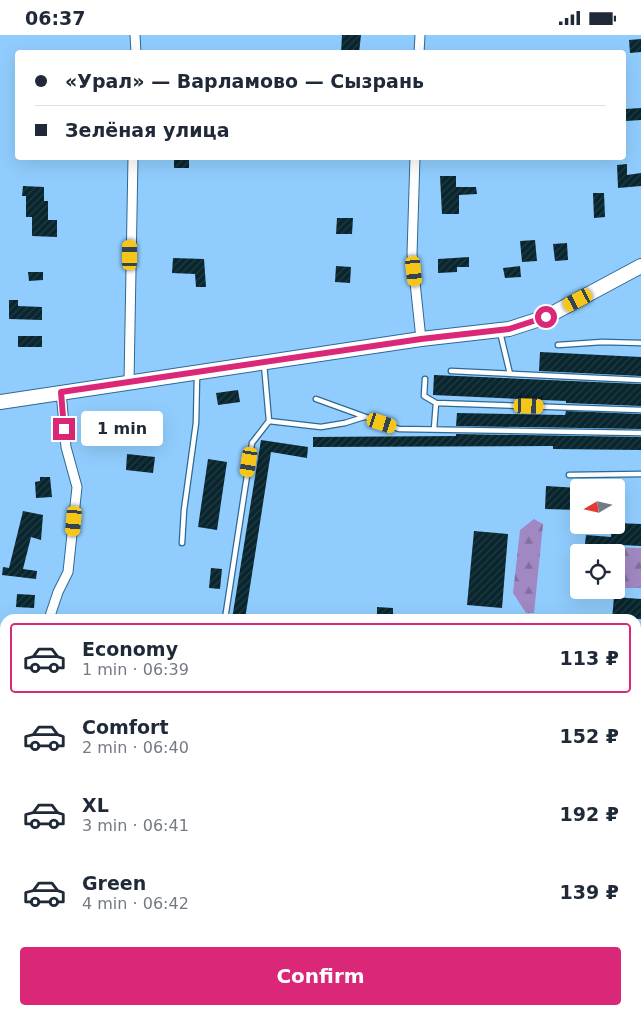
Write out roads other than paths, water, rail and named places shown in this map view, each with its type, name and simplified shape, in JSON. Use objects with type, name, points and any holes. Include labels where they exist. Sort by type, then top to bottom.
[{"type":"main road","points":[[0,401],[421,339],[509,329],[546,317],[641,266]]},
{"type":"street","points":[[136,35],[136,50]]},
{"type":"street","points":[[419,50],[420,35]]},
{"type":"street","points":[[129,382],[133,160]]},
{"type":"street","points":[[416,160],[412,254],[421,339]]},
{"type":"street","points":[[51,614],[58,592],[68,572],[77,487],[66,447],[61,392]]},
{"type":"lane","points":[[500,330],[510,375]]},
{"type":"lane","points":[[558,345],[602,342],[641,343]]},
{"type":"lane","points":[[226,614],[252,443],[269,421],[264,362]]},
{"type":"lane","points":[[451,371],[641,380]]},
{"type":"lane","points":[[182,543],[184,510],[196,423],[197,372]]},
{"type":"lane","points":[[425,379],[424,396],[436,403],[641,410]]},
{"type":"lane","points":[[316,399],[399,429],[641,433]]},
{"type":"lane","points":[[434,429],[436,403]]},
{"type":"lane","points":[[269,421],[321,427],[345,423],[364,417]]},
{"type":"lane","points":[[569,475],[641,474]]}]
